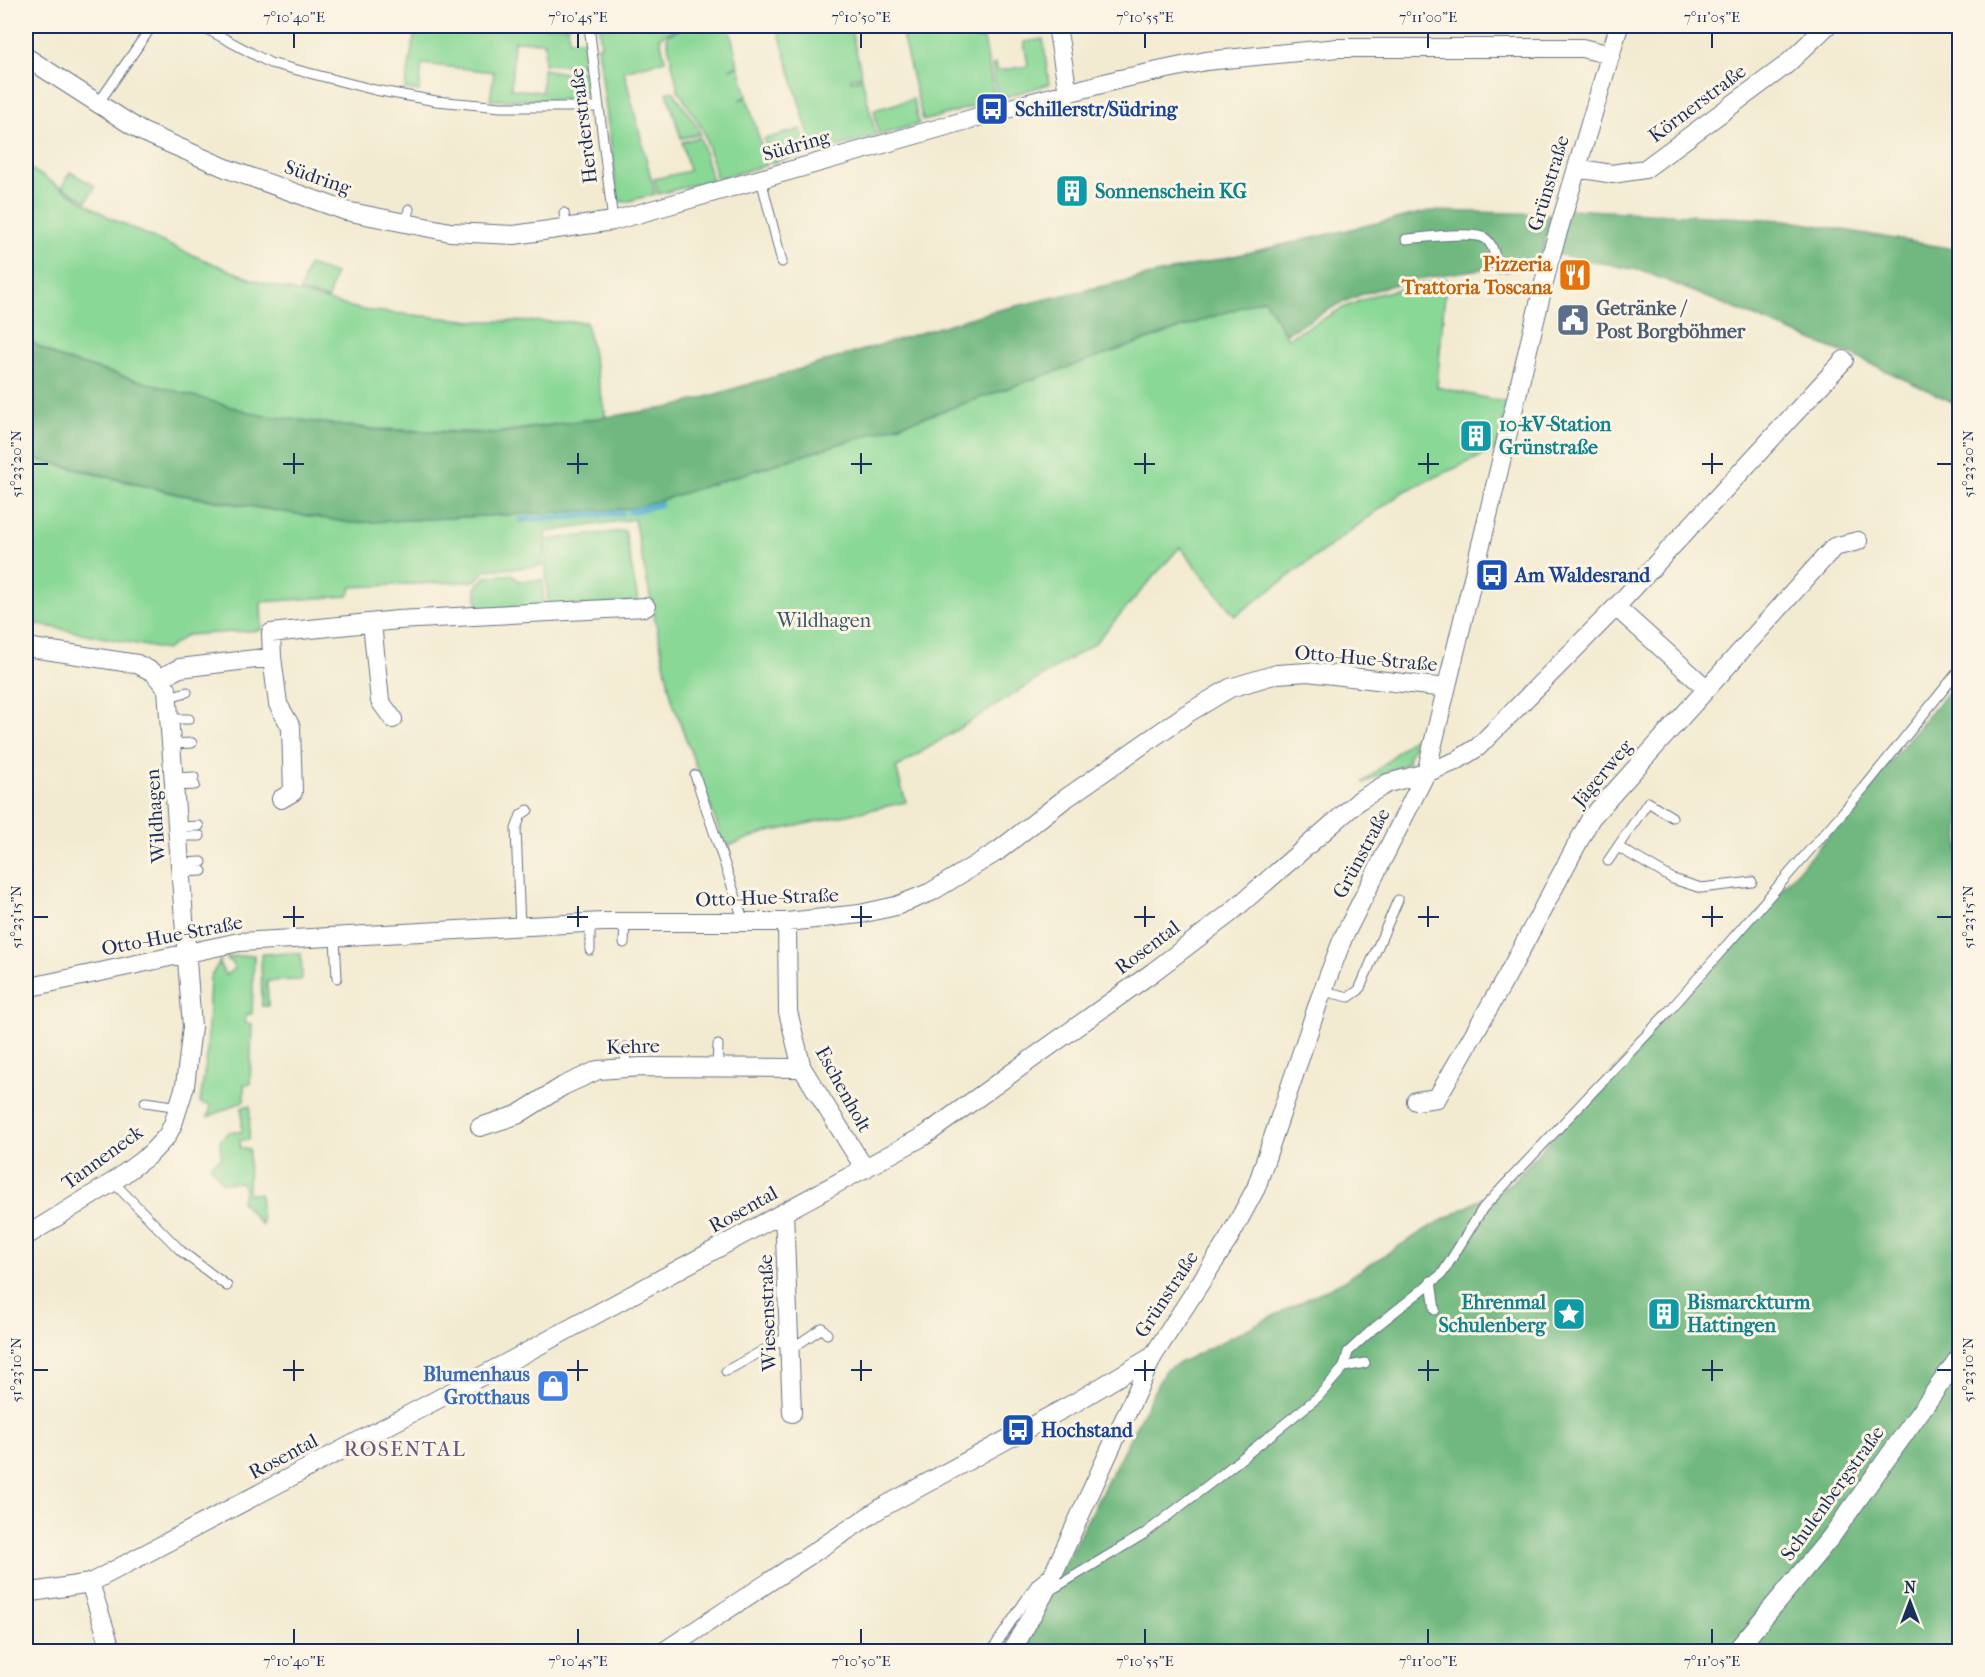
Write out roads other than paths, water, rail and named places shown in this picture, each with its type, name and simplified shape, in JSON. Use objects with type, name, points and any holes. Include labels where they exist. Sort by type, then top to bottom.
[{"type":"street","points":[[1056,26],[1068,93]]},
{"type":"street","name":"Grünstraße","points":[[1011,1652],[1044,1594],[1153,1356],[1228,1240],[1256,1188],[1323,991],[1361,899],[1426,773],[1549,262],[1619,26]]},
{"type":"street","name":"Körnerstraße","points":[[1577,168],[1612,174],[1645,169],[1786,65],[1827,26]]},
{"type":"street","name":"Südring","points":[[26,57],[141,131],[200,158],[326,196],[476,234],[514,235],[565,221],[613,221],[1068,93],[1206,61],[1303,50],[1582,48],[1611,55]]},
{"type":"street","points":[[1426,773],[1456,761],[1478,747],[1616,607],[1844,360]]},
{"type":"street","name":"Jägerweg","points":[[1416,1101],[1437,1098],[1507,976],[1592,818],[1706,688],[1834,548],[1858,541]]},
{"type":"street","points":[[281,800],[293,792],[291,730],[278,704],[271,633],[463,615],[646,607]]},
{"type":"street","points":[[1616,607],[1706,688]]},
{"type":"street","points":[[372,623],[380,701],[393,719]]},
{"type":"street","points":[[26,647],[121,660],[147,668],[160,678],[180,668],[273,657]]},
{"type":"street","name":"Otto-Hue-Straße","points":[[26,988],[239,942],[590,923],[787,921],[860,914],[896,906],[932,892],[998,851],[1062,801],[1188,713],[1230,688],[1277,674],[1308,672],[1446,688]]},
{"type":"street","name":"Wildhagen","points":[[160,678],[168,697],[171,720],[186,953]]},
{"type":"street","name":"Rosental","points":[[26,1593],[90,1583],[924,1136],[1153,972],[1229,914],[1360,799],[1388,783],[1426,773]]},
{"type":"street","name":"Eschenholt","points":[[787,921],[788,1012],[802,1068],[864,1168]]},
{"type":"street","name":"Tanneneck","points":[[26,1236],[113,1182],[149,1155],[167,1136],[180,1107],[189,1062],[192,1027],[186,953]]},
{"type":"street","name":"Kehre","points":[[480,1127],[517,1115],[591,1071],[626,1068],[802,1068]]},
{"type":"street","name":"Wiesenstraße","points":[[784,1212],[792,1244],[792,1413]]},
{"type":"street","points":[[663,1652],[881,1508],[1076,1402],[1153,1356]]},
{"type":"street","name":"Schulenbergstraße","points":[[1735,1652],[1831,1537],[1959,1356]]},
{"type":"street","points":[[90,1583],[112,1652]]},
{"type":"lane","points":[[98,105],[152,26]]},
{"type":"lane","points":[[201,26],[270,63],[375,90],[436,101],[501,106],[599,107]]},
{"type":"lane","name":"Herderstraße","points":[[589,26],[613,221]]},
{"type":"lane","points":[[760,179],[765,206],[782,262]]},
{"type":"lane","points":[[1406,239],[1475,234],[1486,239],[1491,247],[1497,269],[1549,262]]},
{"type":"lane","points":[[1044,1594],[1153,1527],[1318,1397],[1344,1367],[1348,1352],[1442,1274],[1484,1208],[1670,1010],[1864,788],[1959,669]]},
{"type":"lane","points":[[168,697],[187,692]]},
{"type":"lane","points":[[171,720],[189,719]]},
{"type":"lane","points":[[172,744],[192,743]]},
{"type":"lane","points":[[695,775],[744,921]]},
{"type":"lane","points":[[174,782],[194,781]]},
{"type":"lane","points":[[1608,861],[1648,802],[1672,817]]},
{"type":"lane","points":[[520,928],[516,829],[521,815],[528,810]]},
{"type":"lane","points":[[178,832],[200,831]]},
{"type":"lane","points":[[1618,847],[1672,879],[1701,888],[1752,882]]},
{"type":"lane","points":[[181,867],[202,866]]},
{"type":"lane","points":[[1323,991],[1349,997],[1359,990],[1398,900]]},
{"type":"lane","points":[[624,943],[625,922]]},
{"type":"lane","points":[[590,923],[590,950]]},
{"type":"lane","points":[[335,938],[337,978]]},
{"type":"lane","points":[[717,1067],[718,1045]]},
{"type":"lane","points":[[625,1047],[626,1068]]},
{"type":"lane","points":[[146,1102],[180,1107]]},
{"type":"lane","points":[[113,1182],[181,1251],[227,1286]]},
{"type":"lane","points":[[1431,1281],[1435,1310]]},
{"type":"lane","points":[[726,1371],[822,1328],[826,1334]]},
{"type":"lane","points":[[1344,1367],[1365,1363]]},
{"type":"lane","points":[[991,1652],[1037,1583],[1055,1569]]},
{"type":"waterway","points":[[630,512],[660,504]]},
{"type":"waterway","points":[[521,520],[622,513]]},
{"type":"place","name":"Schillerstr/Südring","points":[[992,109]]},
{"type":"place","name":"Sonnenschein KG","points":[[1072,191]]},
{"type":"place","name":"Pizzeria Trattoria Toscana","points":[[1575,275]]},
{"type":"place","name":"Getränke / Post Borgböhmer","points":[[1573,320]]},
{"type":"place","name":"10-kV-Station Grünstraße","points":[[1476,436]]},
{"type":"place","name":"Am Waldesrand","points":[[1492,575]]},
{"type":"place","name":"Ehrenmal Schulenberg","points":[[1569,1314]]},
{"type":"place","name":"Bismarckturm Hattingen","points":[[1664,1314]]},
{"type":"place","name":"Blumenhaus Grotthaus","points":[[553,1386]]},
{"type":"place","name":"Hochstand","points":[[1018,1430]]},
{"type":"district","name":"ROSENTAL","points":[[405,1449]]}]
